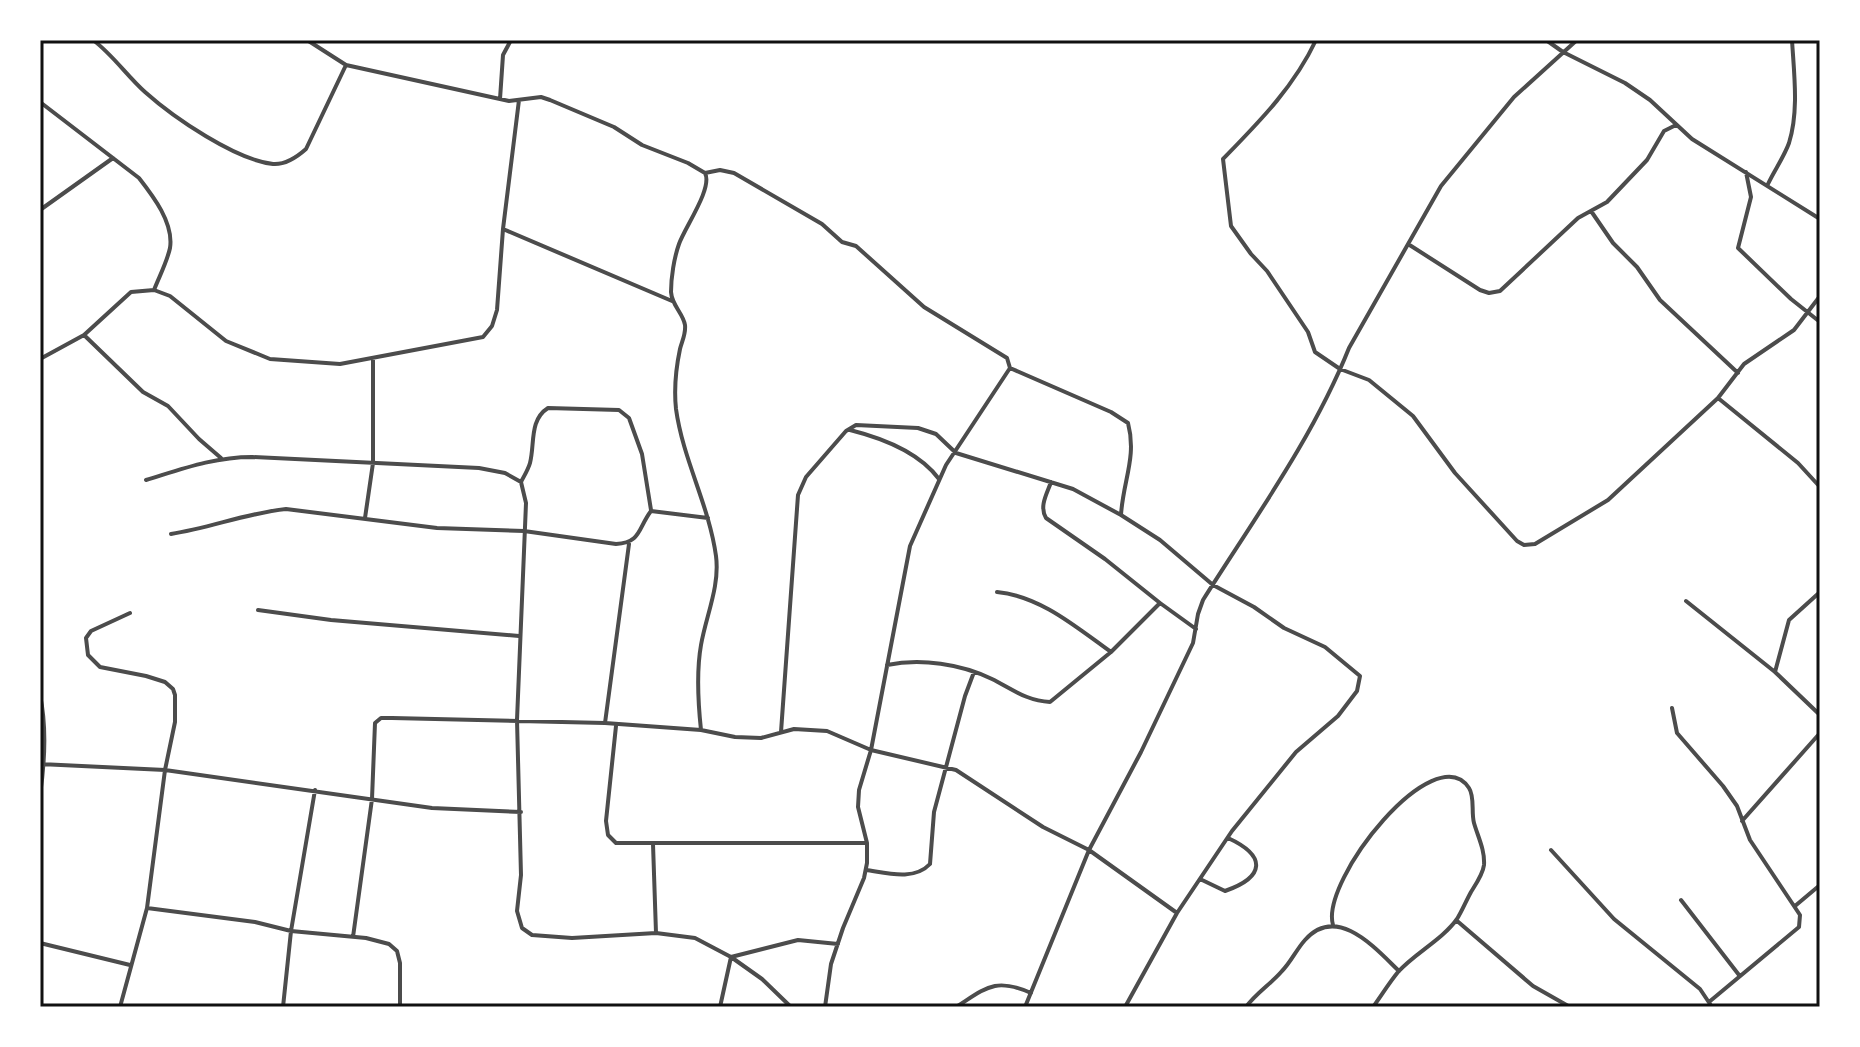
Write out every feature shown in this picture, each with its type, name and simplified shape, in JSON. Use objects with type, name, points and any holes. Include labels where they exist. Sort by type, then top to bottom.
[{"type":"street","points":[[93,40],[146,93],[188,125],[248,158],[276,164],[295,159],[306,149],[346,65]]},
{"type":"street","points":[[307,40],[346,65],[500,99],[541,97],[614,127],[642,145],[705,173],[720,170],[734,173],[822,224],[842,242],[856,246],[906,293],[1007,358],[1010,368],[939,480],[910,546],[871,750],[859,790],[858,807],[867,843],[866,870],[831,964],[825,1007]]},
{"type":"street","points":[[500,99],[503,55],[511,40]]},
{"type":"street","points":[[1316,40],[1304,65],[1268,114],[1223,159],[1231,226],[1267,271],[1308,332],[1315,352],[1340,369],[1369,380],[1413,416],[1455,473],[1524,545],[1535,544],[1608,500],[1718,398],[1744,364],[1794,330],[1820,296]]},
{"type":"street","points":[[1546,40],[1563,52],[1625,83],[1721,159],[1768,184],[1820,219]]},
{"type":"street","points":[[1025,1007],[1089,850],[1141,752],[1193,643],[1198,614],[1213,585],[1286,470],[1349,348],[1441,186],[1514,97],[1577,40]]},
{"type":"street","points":[[1734,40],[1746,40]]},
{"type":"street","points":[[1768,184],[1788,147],[1792,129],[1795,103],[1792,40]]},
{"type":"street","points":[[40,359],[84,335],[131,292],[154,290],[170,296],[226,341],[270,359],[340,364],[483,337],[492,326],[497,310],[503,229],[519,100]]},
{"type":"street","points":[[40,102],[145,185],[163,215],[170,239],[170,250],[154,290]]},
{"type":"street","points":[[1408,244],[1480,290],[1489,293],[1500,291],[1578,218],[1607,202],[1647,160],[1664,131],[1676,125]]},
{"type":"street","points":[[40,210],[113,158]]},
{"type":"street","points":[[1746,172],[1751,197],[1738,248],[1820,322]]},
{"type":"street","points":[[672,301],[676,255],[707,186],[705,173]]},
{"type":"street","points":[[1591,211],[1660,300],[1738,373]]},
{"type":"street","points":[[503,229],[672,301],[683,319],[685,328],[675,395],[677,414],[717,559],[713,597],[700,648],[698,697],[701,730]]},
{"type":"street","points":[[84,335],[143,392],[168,406],[221,458]]},
{"type":"street","points":[[365,518],[373,463],[373,358]]},
{"type":"street","points":[[1010,368],[1111,412],[1128,423],[1133,442],[1131,464],[1122,492],[1121,515]]},
{"type":"street","points":[[1718,398],[1798,463],[1820,487]]},
{"type":"street","points":[[171,534],[286,509],[437,528],[524,531],[629,544],[636,538],[651,511],[642,454],[629,418],[619,410],[548,408],[540,412],[535,422],[529,466],[521,482],[526,503],[524,531],[519,636],[517,720],[521,812],[521,875],[517,911],[522,928],[532,935],[572,938],[656,933],[695,938],[731,957],[762,979],[791,1007]]},
{"type":"street","points":[[781,732],[798,495],[818,460],[856,425],[918,428],[936,434],[956,453],[1073,489],[1160,540],[1213,585],[1254,607],[1284,628],[1325,647],[1360,676],[1357,691],[1338,716],[1296,752],[1227,838],[1177,913],[1125,1007]]},
{"type":"street","points":[[848,430],[894,445],[933,471],[939,480]]},
{"type":"street","points":[[146,480],[221,458],[252,457],[479,468],[505,473],[521,482]]},
{"type":"street","points":[[1051,482],[1043,503],[1046,518],[1196,629]]},
{"type":"street","points":[[651,511],[708,518]]},
{"type":"street","points":[[605,723],[629,544]]},
{"type":"street","points":[[997,592],[1014,594],[1044,607],[1111,652]]},
{"type":"street","points":[[1775,672],[1789,620],[1820,592]]},
{"type":"street","points":[[1686,601],[1775,672],[1820,715]]},
{"type":"street","points":[[887,665],[919,661],[974,672],[1035,701],[1050,702],[1111,652],[1160,603]]},
{"type":"street","points":[[258,610],[331,620],[519,636]]},
{"type":"street","points":[[120,1007],[147,908],[165,770],[175,722],[173,689],[165,682],[100,667],[88,655],[86,638],[91,631],[130,613]]},
{"type":"street","points":[[866,870],[919,873],[930,864],[934,812],[974,672]]},
{"type":"street","points":[[40,695],[44,714],[40,795]]},
{"type":"street","points":[[1551,850],[1614,919],[1700,989],[1710,1004],[1739,975],[1799,927],[1800,915],[1758,852],[1737,806],[1677,733],[1672,708]]},
{"type":"street","points":[[353,937],[372,799],[375,723],[381,718],[605,723],[761,738],[794,729],[827,731],[871,750],[956,770],[1043,827],[1089,850],[1177,913]]},
{"type":"street","points":[[616,726],[606,810],[608,835],[616,843],[867,843]]},
{"type":"street","points":[[1742,821],[1820,733]]},
{"type":"street","points":[[42,764],[165,770],[432,808],[521,812]]},
{"type":"street","points":[[1333,925],[1331,911],[1346,872],[1357,852],[1380,824],[1433,778],[1446,775],[1457,777],[1469,788],[1472,816],[1481,843],[1483,872],[1456,920],[1399,971],[1373,1007]]},
{"type":"street","points":[[283,1007],[291,931],[315,790]]},
{"type":"street","points":[[1200,879],[1225,891],[1239,888],[1254,872],[1257,861],[1253,853],[1227,838]]},
{"type":"street","points":[[652,844],[656,933]]},
{"type":"street","points":[[1795,906],[1820,885]]},
{"type":"street","points":[[1681,900],[1739,975]]},
{"type":"street","points":[[147,908],[389,944],[397,951],[400,963],[400,1007]]},
{"type":"street","points":[[1456,920],[1533,986],[1570,1007]]},
{"type":"street","points":[[1246,1007],[1284,970],[1306,939],[1333,925],[1344,927],[1356,935],[1399,971]]},
{"type":"street","points":[[731,957],[798,940],[838,944]]},
{"type":"street","points":[[40,943],[130,965]]},
{"type":"street","points":[[720,1007],[731,957]]},
{"type":"street","points":[[956,1007],[981,990],[998,984],[1031,993]]}]
